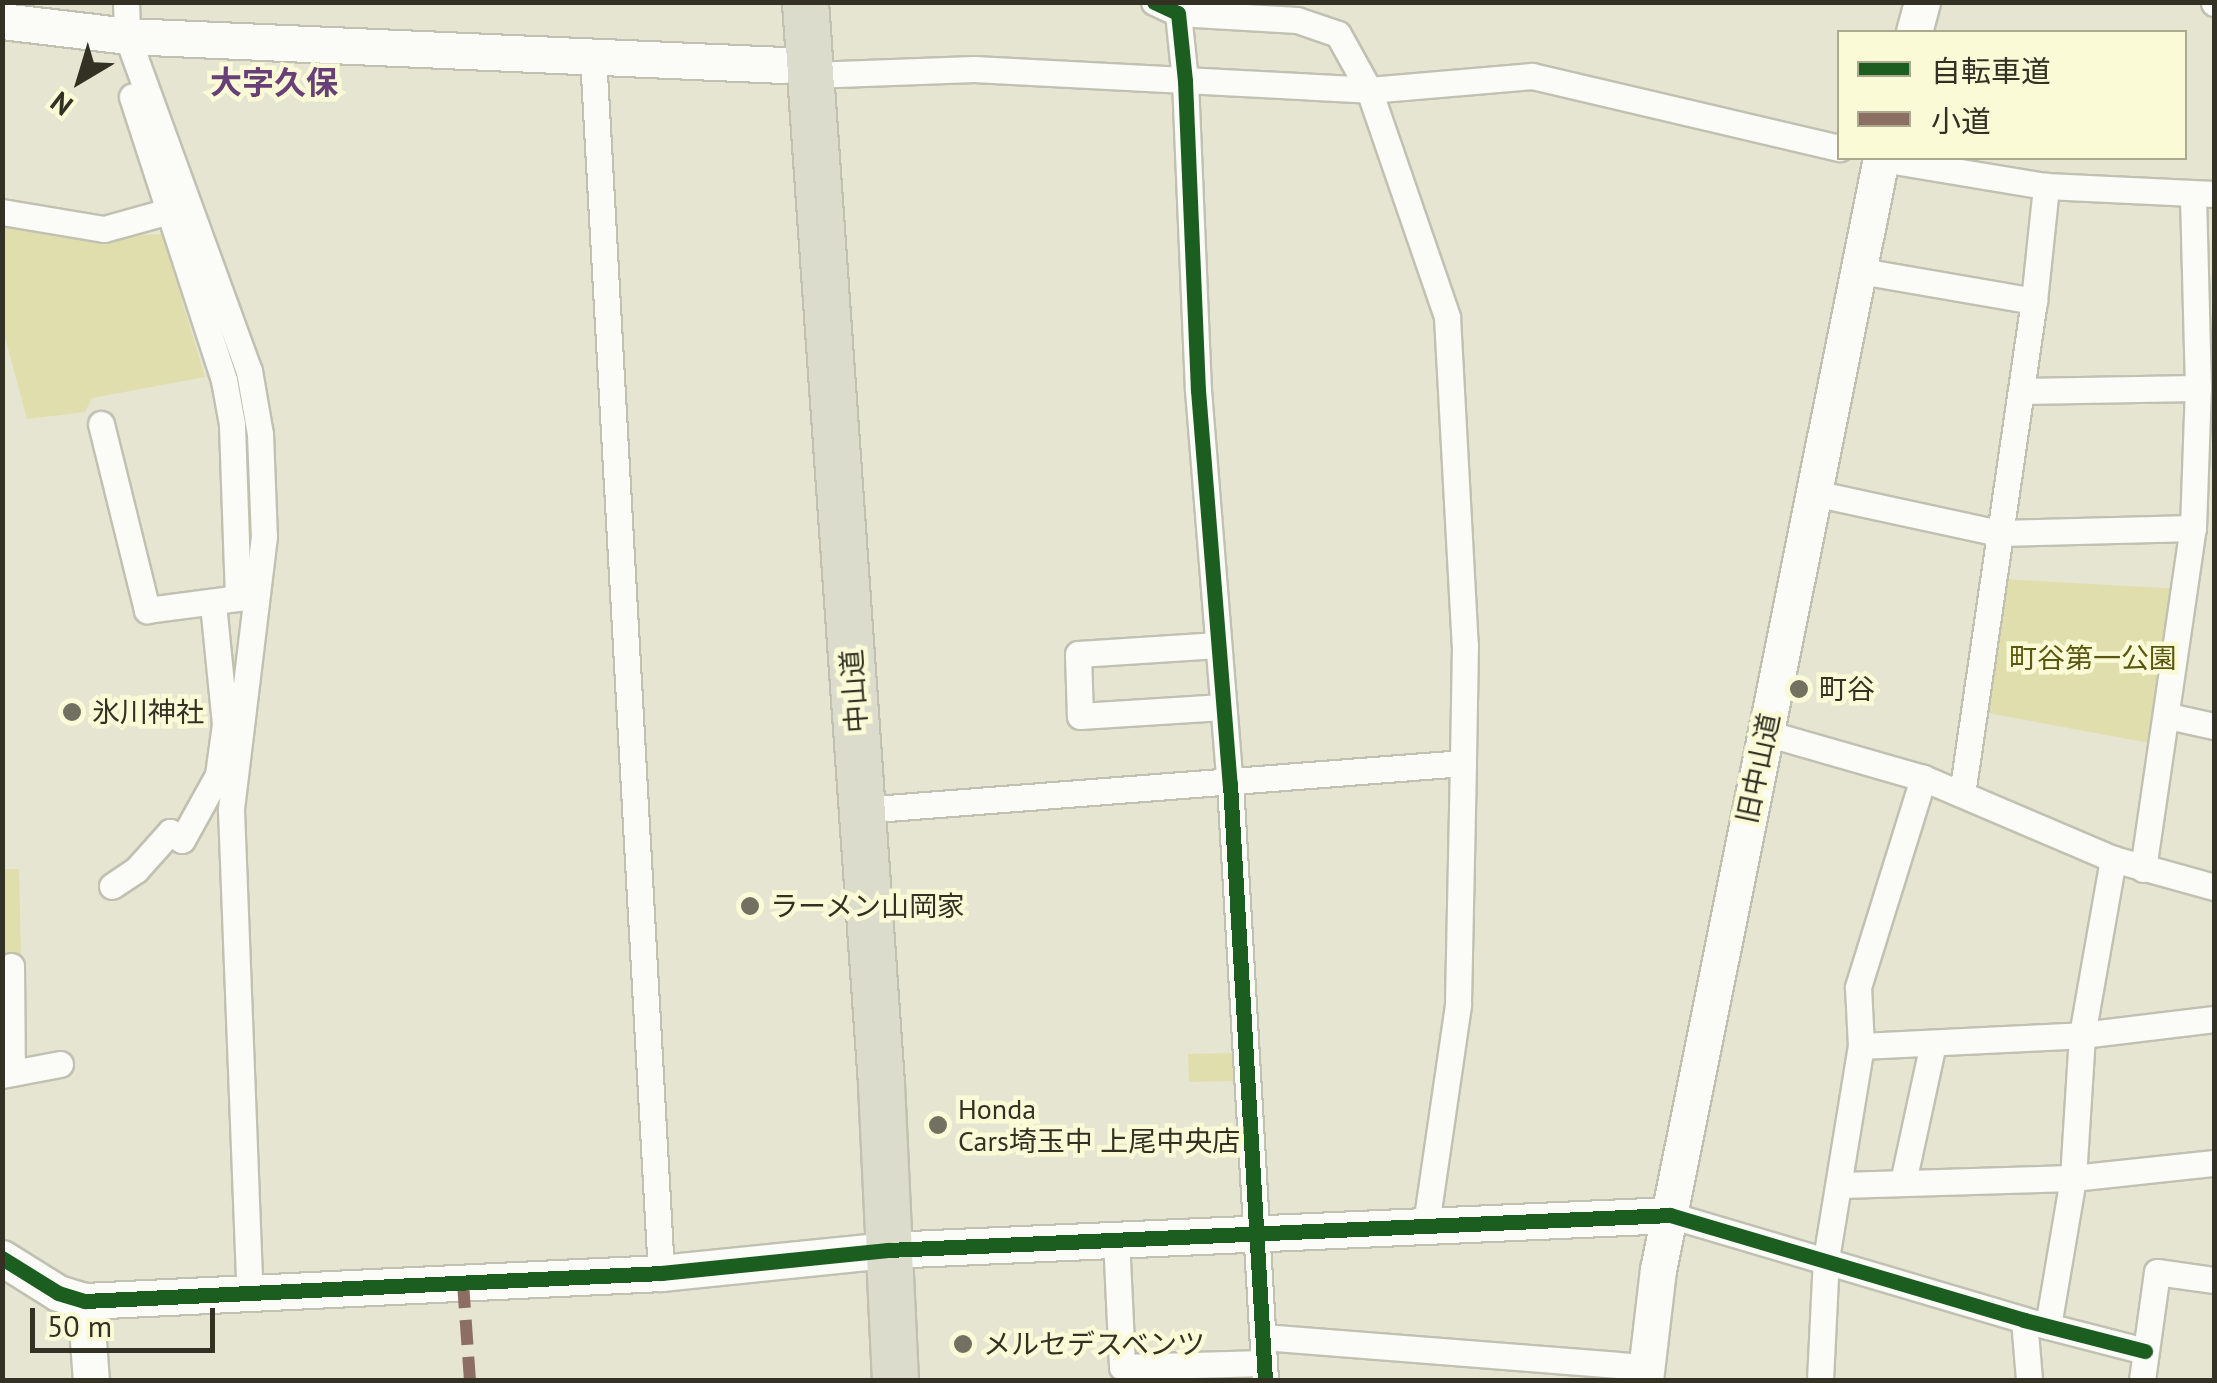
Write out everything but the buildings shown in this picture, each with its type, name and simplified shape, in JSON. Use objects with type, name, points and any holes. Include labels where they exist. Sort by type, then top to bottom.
[{"type":"highway","name":"中山道","points":[[779,2],[796,70],[862,810],[875,1252],[867,1380]]},
{"type":"highway","name":"中山道","points":[[805,2],[796,70],[830,724],[875,1252],[895,1380]]},
{"type":"street","points":[[1915,30],[1922,2]]},
{"type":"street","points":[[1264,1360],[1230,784],[1198,390],[1185,81],[1166,8],[1298,11],[1338,34],[1369,90],[1447,317],[1465,645],[1458,1005],[1426,1224]]},
{"type":"street","points":[[2,22],[121,24],[796,70],[974,69],[1369,90],[1532,76],[1837,147]]},
{"type":"street","points":[[121,24],[169,211],[224,380],[232,424],[235,605],[230,810],[250,1294]]},
{"type":"street","points":[[112,886],[136,870],[170,832],[182,840],[218,775],[235,605],[264,536],[260,434],[249,371],[121,24]]},
{"type":"street","points":[[593,56],[661,1272]]},
{"type":"street","name":"旧中山道","points":[[1646,1374],[1670,1215],[1879,160]]},
{"type":"street","points":[[1891,160],[2046,186],[2204,194],[2206,362],[2198,388],[2193,528],[2143,869]]},
{"type":"street","points":[[1962,794],[2034,301],[2046,186]]},
{"type":"street","points":[[2,212],[104,229],[169,211]]},
{"type":"street","points":[[1855,270],[2034,301]]},
{"type":"street","points":[[2021,391],[2198,388]]},
{"type":"street","points":[[102,424],[147,610],[235,605]]},
{"type":"street","points":[[1814,493],[2000,533],[2193,528]]},
{"type":"street","points":[[1218,646],[1078,654],[1080,716],[1224,707]]},
{"type":"street","points":[[2168,716],[2214,726]]},
{"type":"street","points":[[1766,733],[1923,778],[2113,859],[2214,887]]},
{"type":"street","points":[[862,810],[1463,763]]},
{"type":"street","points":[[1820,1380],[1826,1259],[1862,1046],[1858,987],[1923,778]]},
{"type":"street","points":[[2029,1380],[2036,1323],[2073,1178],[2082,1034],[2113,859]]},
{"type":"street","points":[[11,966],[7,1074],[60,1064]]},
{"type":"street","points":[[1862,1046],[2082,1034],[2214,1019]]},
{"type":"street","points":[[1903,1182],[1933,1043]]},
{"type":"street","points":[[1840,1185],[2073,1178],[2214,1163]]},
{"type":"street","points":[[2,1258],[58,1293],[85,1301],[661,1272],[875,1252],[1258,1230],[1670,1215],[2036,1323],[2145,1350]]},
{"type":"street","points":[[1116,1238],[1122,1367],[1264,1360],[1646,1374]]},
{"type":"street","points":[[2142,1380],[2156,1272],[2214,1280]]},
{"type":"street","points":[[85,1301],[92,1380]]},
{"type":"green space","points":[[3,221],[111,237],[162,234],[205,377],[92,398],[85,412],[27,419],[3,330]]},
{"type":"green space","name":"町谷第一公園","points":[[2002,579],[2182,589],[2160,745],[1988,713]]},
{"type":"green space","points":[[3,869],[19,869],[21,959],[3,958]]},
{"type":"green space","points":[[1235,1053],[1237,1081],[1189,1082],[1188,1054]]},
{"type":"marked path","points":[[463,1283],[470,1380]]},
{"type":"cycle path","points":[[1154,2],[1178,13],[1185,81],[1198,390],[1230,784],[1265,1380]]},
{"type":"cycle path","points":[[2,1258],[58,1293],[85,1301],[661,1273],[888,1250],[1670,1215],[2024,1320],[2145,1351]]},
{"type":"place","name":"町谷","points":[[1799,689]]},
{"type":"place","name":"氷川神社","points":[[72,712]]},
{"type":"place","name":"ラーメン山岡家","points":[[750,906]]},
{"type":"place","name":"Honda Cars埼玉中 上尾中央店","points":[[938,1125]]},
{"type":"place","name":"メルセデスベンツ","points":[[963,1344]]},
{"type":"district","name":"大字久保","points":[[274,82]]}]
